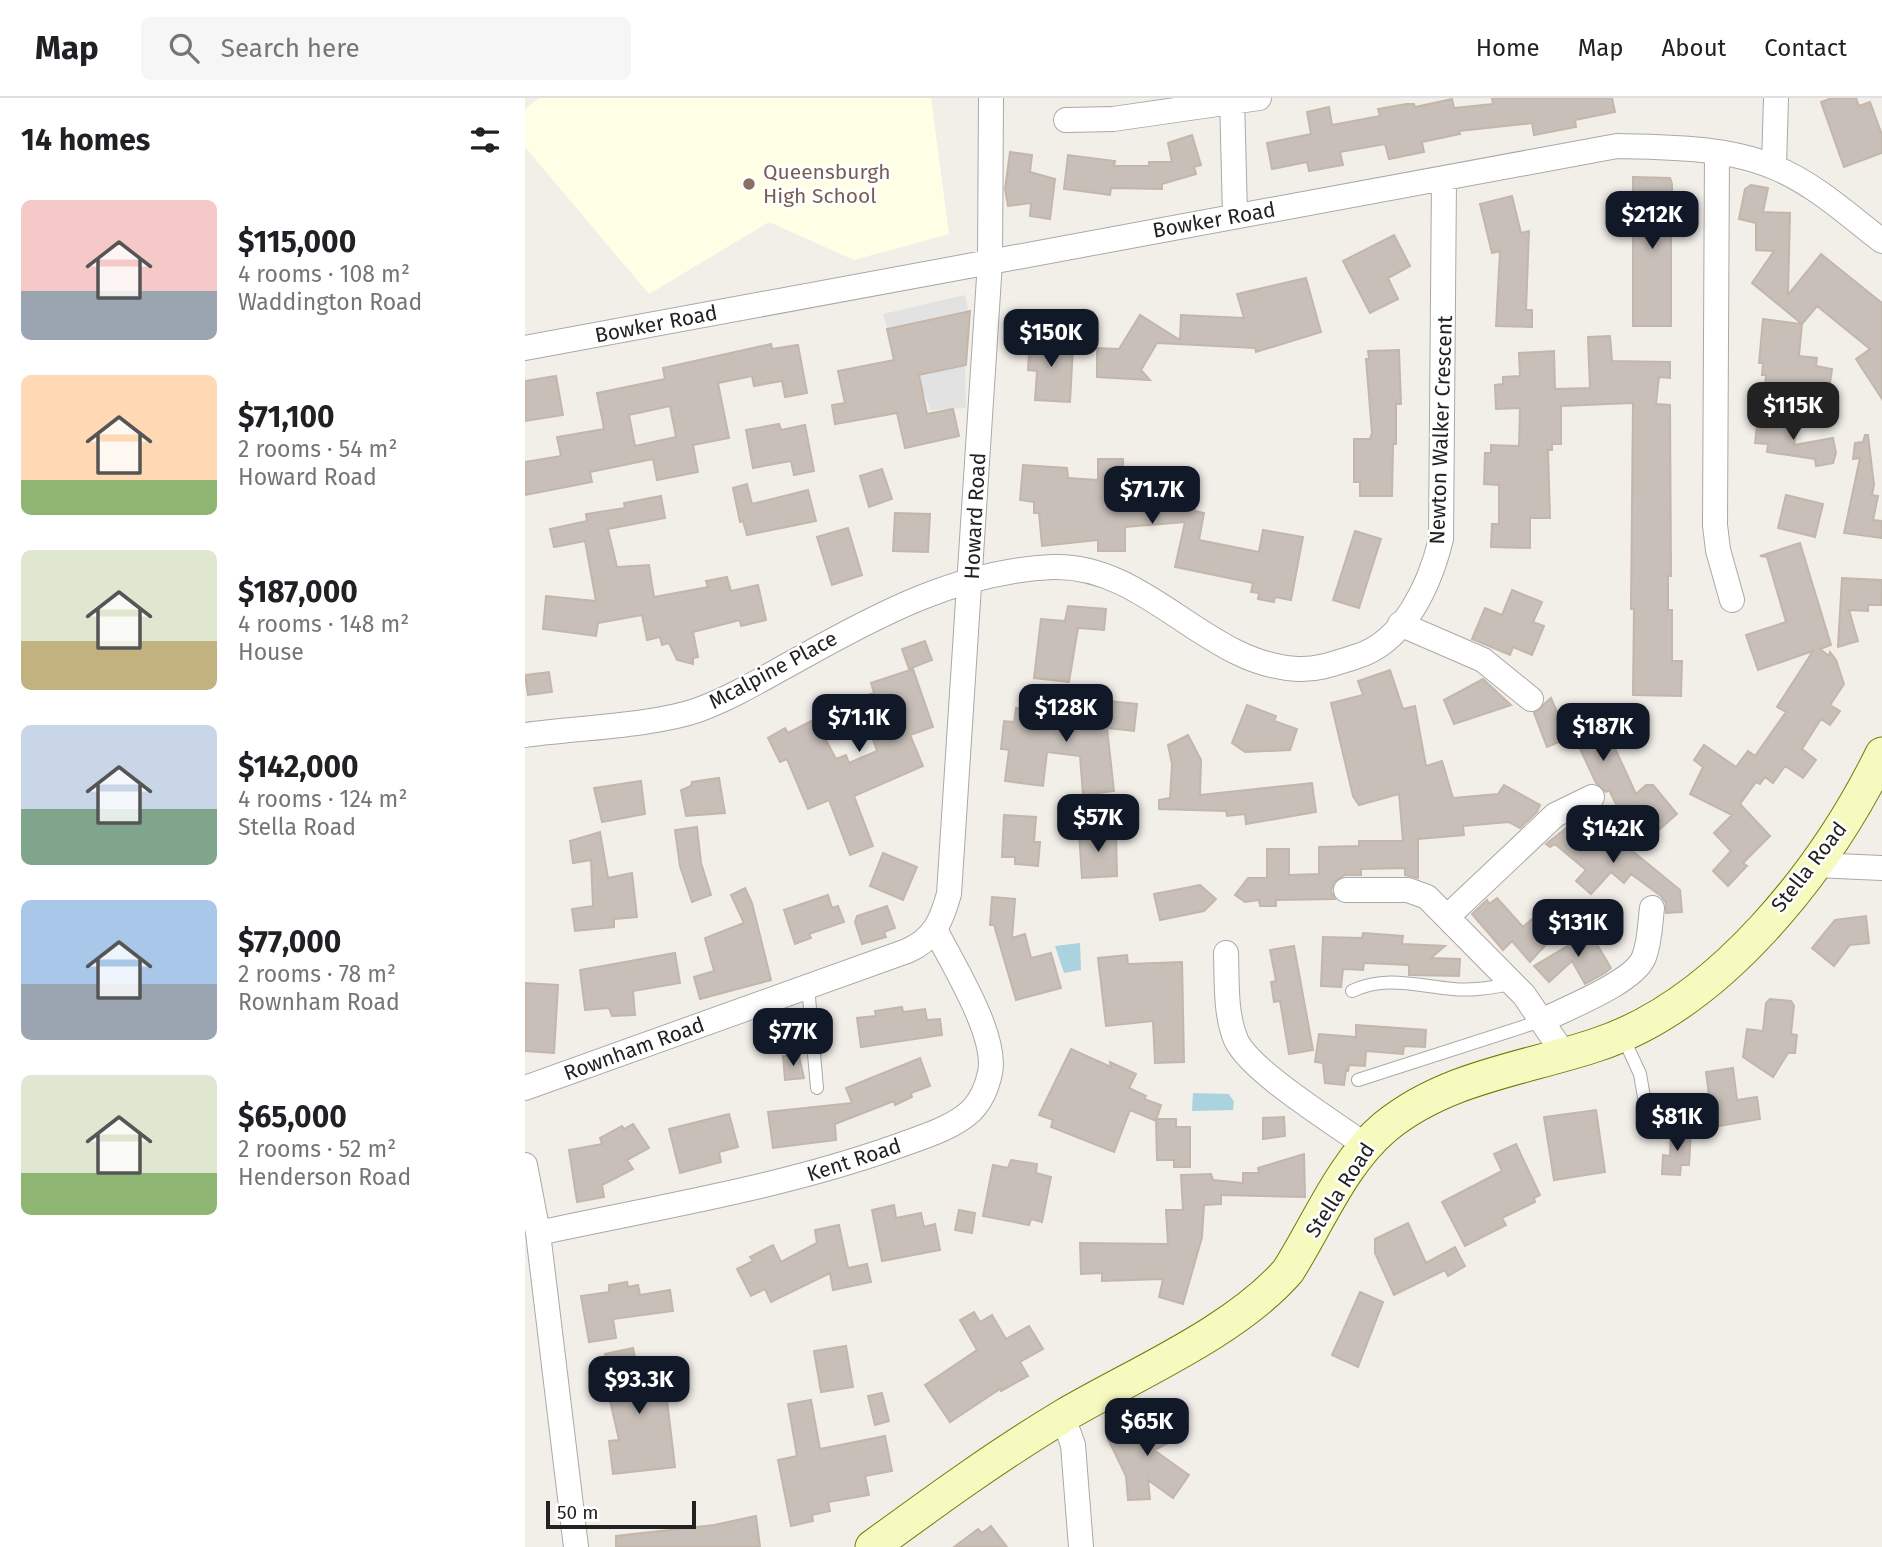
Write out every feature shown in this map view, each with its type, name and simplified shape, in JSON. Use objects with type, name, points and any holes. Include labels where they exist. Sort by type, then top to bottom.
[{"type":"main road","name":"Stella Road","points":[[872,1547],[977,1471],[1063,1417],[1227,1322],[1273,1289],[1288,1271],[1366,1146],[1393,1121],[1433,1097],[1497,1071],[1564,1055],[1622,1035],[1667,1011],[1719,970],[1763,927],[1815,865],[1856,804],[1882,754]]},
{"type":"street","name":"Howard Road","points":[[936,931],[949,894],[971,579],[990,261],[991,98]]},
{"type":"street","points":[[1066,120],[1113,119],[1259,98]]},
{"type":"street","points":[[1774,167],[1776,98]]},
{"type":"street","points":[[1232,101],[1235,215]]},
{"type":"street","name":"Bowker Road","points":[[525,348],[1617,146],[1717,153],[1774,167],[1823,194],[1882,241]]},
{"type":"street","points":[[1717,153],[1716,525],[1723,575],[1732,600]]},
{"type":"street","name":"Newton Walker Crescent","points":[[971,579],[1052,567],[1102,573],[1249,657],[1287,668],[1319,668],[1369,653],[1399,624],[1429,582],[1441,539],[1444,178]]},
{"type":"street","name":"Mcalpine Place","points":[[525,735],[665,718],[695,711],[732,696],[897,607],[971,579]]},
{"type":"street","points":[[1399,624],[1483,660],[1531,699]]},
{"type":"street","points":[[1447,917],[1562,810],[1592,797]]},
{"type":"street","points":[[1815,865],[1882,868]]},
{"type":"street","points":[[1346,890],[1419,893],[1447,917],[1513,984],[1564,1055]]},
{"type":"street","points":[[1541,1021],[1603,990],[1639,967],[1649,938],[1652,908]]},
{"type":"street","name":"Rownham Road","points":[[525,1088],[907,951],[925,943],[936,931]]},
{"type":"street","name":"Kent Road","points":[[538,1233],[795,1179],[918,1138],[970,1112],[986,1088],[992,1064],[991,1052],[976,1012],[936,931]]},
{"type":"street","points":[[1226,953],[1229,1012],[1237,1041],[1245,1053],[1265,1072],[1366,1146]]},
{"type":"street","points":[[525,1165],[538,1233],[576,1547]]},
{"type":"street","points":[[1063,1417],[1073,1445],[1081,1547]]},
{"type":"lane","points":[[1352,991],[1375,982],[1408,982],[1457,989],[1513,984]]},
{"type":"lane","points":[[808,986],[817,1088]]},
{"type":"lane","points":[[1358,1080],[1541,1021]]},
{"type":"lane","points":[[1622,1035],[1640,1074],[1650,1132]]},
{"type":"shaded area","name":"Queensburgh High School","points":[[539,98],[931,98],[949,234],[854,260],[769,222],[649,294],[525,147],[525,109]]},
{"type":"shaded area","points":[[965,295],[968,310],[887,328],[883,314]]},
{"type":"shaded area","points":[[965,365],[966,408],[930,410],[925,395],[898,399],[896,383]]},
{"type":"water","points":[[1080,943],[1081,970],[1064,973],[1055,946]]},
{"type":"water","points":[[1193,1093],[1229,1094],[1234,1102],[1233,1110],[1192,1111]]},
{"type":"building","points":[[1492,98],[1612,98],[1615,112],[1575,120],[1576,127],[1534,135],[1532,123],[1459,131],[1460,134],[1422,142],[1424,152],[1389,159],[1385,144],[1340,152],[1343,165],[1309,171],[1307,162],[1272,169],[1267,143],[1311,134],[1307,112],[1329,107],[1332,125],[1380,116],[1378,109],[1406,104],[1414,104],[1415,107],[1452,99],[1454,108],[1493,104]]},
{"type":"building","points":[[1832,98],[1856,98],[1859,106],[1870,102],[1882,135],[1882,153],[1844,167],[1821,102]]},
{"type":"building","points":[[1192,135],[1201,165],[1194,167],[1196,174],[1162,184],[1162,189],[1111,188],[1110,195],[1064,189],[1068,155],[1115,161],[1114,166],[1149,166],[1149,162],[1172,162],[1168,143]]},
{"type":"building","points":[[1010,152],[1032,155],[1030,172],[1055,179],[1050,219],[1030,216],[1031,203],[1008,206],[1005,189]]},
{"type":"building","points":[[1633,177],[1670,178],[1672,184],[1672,207],[1677,207],[1677,225],[1671,225],[1671,326],[1633,326]]},
{"type":"building","points":[[1751,185],[1768,188],[1763,212],[1790,213],[1788,295],[1821,254],[1882,303],[1882,399],[1856,359],[1870,349],[1817,306],[1802,324],[1752,283],[1774,251],[1756,250],[1756,223],[1739,219],[1745,189]]},
{"type":"building","points":[[1512,196],[1521,233],[1529,231],[1526,310],[1532,310],[1532,327],[1496,326],[1500,251],[1492,253],[1480,204]]},
{"type":"building","points":[[1394,235],[1410,266],[1388,278],[1398,299],[1370,313],[1343,261]]},
{"type":"building","points":[[1306,278],[1321,332],[1256,352],[1255,348],[1157,343],[1141,370],[1150,380],[1097,377],[1097,348],[1119,349],[1140,315],[1180,340],[1181,315],[1244,318],[1237,294]]},
{"type":"building","points":[[970,311],[966,365],[919,375],[927,414],[953,409],[959,436],[905,448],[897,413],[835,424],[832,405],[845,403],[838,371],[894,360],[887,329]]},
{"type":"building","points":[[1763,319],[1802,324],[1799,356],[1817,358],[1816,366],[1832,369],[1829,391],[1784,385],[1784,389],[1765,388],[1766,375],[1762,375],[1763,363],[1759,363]]},
{"type":"building","points":[[1610,336],[1612,361],[1670,362],[1670,378],[1659,377],[1656,404],[1670,405],[1671,576],[1668,576],[1668,610],[1672,610],[1672,661],[1682,661],[1681,696],[1633,695],[1633,403],[1561,406],[1561,444],[1552,444],[1552,450],[1548,450],[1550,518],[1530,518],[1530,548],[1491,547],[1492,524],[1499,524],[1499,485],[1484,484],[1485,453],[1491,453],[1491,445],[1519,446],[1520,408],[1496,409],[1495,385],[1503,384],[1503,377],[1520,376],[1519,353],[1554,351],[1555,389],[1590,388],[1588,337]]},
{"type":"building","points":[[1030,337],[1059,339],[1058,346],[1073,347],[1070,402],[1035,400],[1037,371],[1028,370]]},
{"type":"building","points":[[771,344],[772,349],[798,345],[807,393],[785,397],[782,381],[754,386],[752,376],[718,383],[729,438],[693,445],[698,472],[657,480],[653,459],[590,472],[592,482],[525,495],[525,462],[561,456],[557,437],[604,429],[597,393],[665,379],[663,368]],"holes":[[[670,406],[676,437],[635,446],[629,415]]]},
{"type":"building","points":[[1399,350],[1401,404],[1396,404],[1392,496],[1360,496],[1360,482],[1354,482],[1354,439],[1370,439],[1372,433],[1366,359],[1369,359],[1368,351]]},
{"type":"building","points":[[556,376],[563,415],[525,421],[525,381]]},
{"type":"building","points":[[1758,417],[1798,422],[1794,445],[1833,438],[1836,453],[1833,463],[1816,466],[1815,459],[1767,452],[1768,444],[1755,443]]},
{"type":"building","points":[[779,424],[781,430],[805,425],[814,471],[794,475],[791,461],[753,468],[746,430]]},
{"type":"building","points":[[1865,435],[1868,435],[1874,485],[1872,495],[1878,496],[1873,520],[1882,521],[1882,538],[1844,533],[1860,458],[1853,459],[1855,443],[1863,442]]},
{"type":"building","points":[[1098,459],[1123,459],[1123,485],[1137,485],[1137,494],[1191,491],[1195,511],[1204,513],[1199,540],[1259,552],[1263,530],[1303,537],[1291,600],[1275,597],[1274,602],[1258,599],[1259,593],[1251,592],[1253,583],[1175,567],[1185,522],[1125,527],[1125,551],[1098,551],[1098,540],[1042,546],[1039,513],[1034,513],[1034,502],[1020,500],[1023,465],[1067,468],[1068,478],[1098,480]]},
{"type":"building","points":[[882,469],[892,499],[869,507],[860,476]]},
{"type":"building","points":[[747,484],[752,504],[808,490],[816,521],[747,535],[743,521],[740,522],[733,488]]},
{"type":"building","points":[[1786,495],[1823,504],[1815,537],[1778,528]]},
{"type":"building","points":[[661,496],[665,518],[608,529],[617,567],[649,565],[654,597],[708,587],[706,581],[727,577],[731,591],[758,585],[766,620],[741,626],[740,620],[693,632],[698,657],[693,658],[693,664],[677,660],[669,643],[662,645],[660,637],[647,640],[642,615],[598,623],[596,636],[543,629],[546,596],[596,601],[585,541],[554,547],[550,529],[587,521],[586,514],[625,508],[624,503]]},
{"type":"building","points":[[895,513],[930,514],[928,552],[893,551]]},
{"type":"building","points":[[848,528],[862,575],[832,585],[817,537]]},
{"type":"building","points":[[1355,531],[1381,539],[1359,608],[1333,600]]},
{"type":"building","points":[[1800,543],[1831,645],[1820,649],[1829,656],[1830,652],[1836,660],[1844,684],[1830,705],[1840,711],[1830,725],[1821,719],[1802,749],[1816,760],[1803,778],[1785,766],[1773,783],[1765,777],[1760,784],[1756,782],[1740,804],[1770,836],[1743,863],[1747,866],[1728,886],[1713,871],[1731,851],[1714,833],[1732,815],[1690,794],[1703,767],[1694,760],[1704,745],[1736,767],[1748,751],[1755,756],[1786,712],[1777,707],[1813,651],[1758,670],[1746,635],[1786,622],[1767,557],[1760,556]]},
{"type":"building","points":[[1842,578],[1882,580],[1882,592],[1881,605],[1868,605],[1868,611],[1849,610],[1858,641],[1838,647]]},
{"type":"building","points":[[1512,590],[1542,602],[1533,622],[1544,626],[1532,655],[1513,647],[1510,655],[1472,639],[1485,608],[1502,615]]},
{"type":"building","points":[[1068,606],[1106,609],[1104,630],[1078,628],[1069,682],[1034,678],[1041,619],[1065,621]]},
{"type":"building","points":[[925,641],[932,660],[909,669],[902,649]]},
{"type":"building","points":[[913,669],[933,727],[910,735],[923,766],[854,796],[873,846],[850,855],[829,800],[808,809],[787,759],[780,762],[768,738],[785,728],[788,733],[815,719],[836,759],[846,755],[849,763],[877,751],[858,698],[874,693],[871,683]]},
{"type":"building","points":[[1390,670],[1403,709],[1415,706],[1426,766],[1442,761],[1453,798],[1498,794],[1504,785],[1540,805],[1537,812],[1520,828],[1509,822],[1463,826],[1464,835],[1418,839],[1418,878],[1405,875],[1405,868],[1361,869],[1361,875],[1345,875],[1334,882],[1331,891],[1335,899],[1276,900],[1276,906],[1260,906],[1259,900],[1245,902],[1235,895],[1248,878],[1267,878],[1267,849],[1289,849],[1289,875],[1319,874],[1319,847],[1359,846],[1359,841],[1403,841],[1399,794],[1359,805],[1353,796],[1331,703],[1363,695],[1358,681]]},
{"type":"building","points":[[549,672],[552,692],[528,695],[525,675]]},
{"type":"building","points":[[1483,679],[1511,705],[1454,724],[1444,700]]},
{"type":"building","points":[[1551,698],[1557,712],[1567,708],[1568,712],[1587,705],[1604,748],[1613,744],[1636,794],[1646,785],[1653,785],[1677,814],[1654,834],[1629,805],[1619,810],[1609,790],[1606,792],[1596,783],[1574,736],[1547,747],[1534,713]]},
{"type":"building","points":[[1088,699],[1137,704],[1134,731],[1107,728],[1114,791],[1083,795],[1080,756],[1047,752],[1043,786],[1005,781],[1009,750],[1001,749],[1004,721],[1014,722],[1016,708],[1046,711],[1044,725],[1084,730]]},
{"type":"building","points":[[1247,705],[1276,716],[1274,721],[1297,729],[1290,750],[1245,752],[1232,743]]},
{"type":"building","points":[[1188,735],[1201,760],[1200,795],[1312,783],[1316,812],[1246,824],[1245,814],[1227,816],[1226,811],[1159,809],[1159,800],[1170,798],[1172,764],[1168,745]]},
{"type":"building","points":[[719,778],[725,813],[686,816],[681,790],[691,786],[692,782]]},
{"type":"building","points":[[641,781],[645,814],[602,822],[594,788]]},
{"type":"building","points":[[1004,815],[1036,817],[1034,842],[1040,842],[1038,866],[1015,864],[1015,857],[1002,857]]},
{"type":"building","points":[[1574,822],[1602,847],[1613,835],[1680,890],[1682,912],[1666,913],[1666,903],[1661,896],[1631,874],[1624,883],[1611,872],[1591,894],[1576,881],[1586,870],[1555,844],[1550,847],[1546,844]]},
{"type":"building","points":[[697,827],[701,863],[711,895],[692,902],[680,866],[675,830]]},
{"type":"building","points":[[1116,831],[1117,876],[1082,878],[1079,833]]},
{"type":"building","points":[[600,832],[608,878],[632,873],[637,917],[614,919],[614,927],[575,931],[572,909],[593,906],[591,860],[573,863],[570,841]]},
{"type":"building","points":[[883,853],[917,867],[903,900],[870,886]]},
{"type":"building","points":[[1200,885],[1216,899],[1204,911],[1160,920],[1154,894]]},
{"type":"building","points":[[745,888],[752,903],[771,980],[700,999],[694,977],[714,971],[705,938],[744,923],[731,895]]},
{"type":"building","points":[[828,895],[832,908],[838,906],[844,922],[809,934],[811,938],[795,944],[784,910]]},
{"type":"building","points":[[992,897],[1015,899],[1012,938],[1025,934],[1031,958],[1051,953],[1061,988],[1016,1000],[994,925],[990,925]]},
{"type":"building","points":[[1497,898],[1523,927],[1532,919],[1551,939],[1530,962],[1512,941],[1503,950],[1472,914],[1487,900],[1489,904]]},
{"type":"building","points":[[887,906],[895,928],[884,932],[886,937],[862,944],[855,922],[857,916]]},
{"type":"building","points":[[1866,916],[1869,943],[1850,945],[1834,966],[1812,948],[1835,920]]},
{"type":"building","points":[[1598,928],[1602,935],[1595,941],[1611,968],[1605,973],[1585,984],[1572,961],[1549,982],[1534,966]]},
{"type":"building","points":[[1363,933],[1403,936],[1402,944],[1445,946],[1431,958],[1460,959],[1459,976],[1409,975],[1409,965],[1364,963],[1363,970],[1343,969],[1341,987],[1321,986],[1323,937],[1362,938]]},
{"type":"building","points":[[1294,946],[1313,1050],[1289,1054],[1280,1001],[1274,1002],[1271,982],[1276,981],[1270,950]]},
{"type":"building","points":[[675,953],[680,983],[633,991],[635,1015],[612,1016],[609,1008],[585,1010],[580,970]]},
{"type":"building","points":[[1127,955],[1128,964],[1182,962],[1184,1062],[1155,1063],[1153,1021],[1106,1026],[1098,958]]},
{"type":"building","points":[[525,983],[558,985],[554,1053],[525,1051]]},
{"type":"building","points":[[1770,999],[1791,1001],[1794,1006],[1791,1034],[1797,1035],[1795,1053],[1788,1053],[1773,1077],[1743,1057],[1747,1029],[1763,1031],[1766,1003]]},
{"type":"building","points":[[902,1007],[903,1012],[925,1009],[927,1020],[940,1019],[942,1035],[861,1047],[857,1018],[876,1016],[875,1011]]},
{"type":"building","points":[[1356,1025],[1426,1030],[1425,1047],[1404,1046],[1403,1054],[1366,1051],[1365,1066],[1349,1065],[1344,1085],[1325,1083],[1323,1063],[1315,1062],[1319,1034],[1356,1037]]},
{"type":"building","points":[[1071,1049],[1111,1067],[1110,1062],[1136,1074],[1129,1088],[1146,1096],[1144,1099],[1161,1105],[1156,1121],[1130,1110],[1114,1152],[1051,1127],[1053,1120],[1039,1115]]},
{"type":"building","points":[[783,1056],[799,1056],[804,1078],[785,1080]]},
{"type":"building","points":[[920,1058],[930,1086],[911,1093],[912,1097],[895,1105],[894,1101],[835,1124],[836,1140],[773,1148],[768,1112],[852,1103],[846,1088]]},
{"type":"building","points":[[1733,1068],[1737,1100],[1757,1097],[1760,1119],[1713,1127],[1706,1072]]},
{"type":"building","points":[[1596,1110],[1605,1172],[1554,1180],[1544,1117]]},
{"type":"building","points":[[729,1114],[738,1147],[719,1152],[721,1162],[680,1173],[669,1129]]},
{"type":"building","points":[[1284,1117],[1285,1136],[1263,1139],[1263,1118]]},
{"type":"building","points":[[1156,1119],[1176,1119],[1176,1127],[1190,1127],[1190,1167],[1174,1167],[1174,1160],[1157,1160]]},
{"type":"building","points":[[633,1124],[649,1148],[627,1160],[633,1169],[602,1185],[604,1197],[577,1202],[569,1150],[602,1144],[600,1138],[622,1126],[624,1129]]},
{"type":"building","points":[[1671,1131],[1691,1132],[1689,1165],[1681,1165],[1680,1175],[1662,1174],[1663,1155],[1670,1156]]},
{"type":"building","points":[[1516,1144],[1540,1195],[1534,1198],[1535,1202],[1502,1218],[1506,1225],[1465,1246],[1442,1202],[1502,1171],[1494,1154]]},
{"type":"building","points":[[1304,1154],[1305,1197],[1221,1195],[1221,1204],[1204,1205],[1202,1237],[1183,1304],[1159,1297],[1163,1279],[1102,1281],[1102,1273],[1081,1274],[1080,1243],[1168,1244],[1166,1210],[1183,1210],[1181,1175],[1211,1174],[1213,1180],[1243,1183],[1243,1173],[1259,1173],[1258,1168]]},
{"type":"building","points":[[1011,1160],[1037,1164],[1036,1173],[1051,1177],[1042,1222],[1031,1219],[1029,1225],[983,1216],[993,1165],[1008,1168]]},
{"type":"building","points":[[894,1205],[896,1218],[921,1213],[924,1227],[935,1224],[940,1250],[882,1261],[872,1210]]},
{"type":"building","points":[[959,1210],[975,1213],[972,1233],[955,1230]]},
{"type":"building","points":[[1408,1223],[1426,1263],[1455,1247],[1465,1266],[1448,1276],[1445,1270],[1394,1295],[1375,1253],[1375,1239]]},
{"type":"building","points":[[839,1225],[848,1268],[867,1264],[871,1282],[833,1290],[830,1273],[771,1302],[765,1289],[751,1296],[737,1269],[753,1261],[750,1257],[773,1245],[781,1262],[817,1243],[815,1230]]},
{"type":"building","points":[[627,1282],[628,1287],[638,1285],[640,1295],[670,1290],[673,1311],[613,1319],[616,1338],[589,1342],[581,1296],[609,1292],[609,1285]]},
{"type":"building","points":[[1360,1292],[1383,1302],[1358,1367],[1332,1355]]},
{"type":"building","points":[[974,1312],[980,1322],[992,1315],[1006,1339],[1029,1326],[1043,1349],[1020,1362],[1028,1376],[1001,1391],[1000,1389],[950,1422],[925,1385],[977,1350],[960,1320]]},
{"type":"building","points":[[846,1346],[853,1387],[821,1392],[814,1351]]},
{"type":"building","points":[[633,1348],[638,1374],[665,1368],[672,1399],[667,1400],[675,1467],[613,1474],[609,1441],[619,1440],[608,1392],[613,1391],[605,1354]]},
{"type":"building","points":[[882,1393],[889,1421],[875,1425],[868,1396]]},
{"type":"building","points":[[811,1400],[820,1449],[885,1436],[892,1471],[865,1476],[869,1495],[828,1502],[830,1511],[812,1515],[813,1521],[791,1526],[778,1460],[797,1456],[788,1404]]},
{"type":"building","points":[[1165,1413],[1177,1439],[1154,1450],[1189,1475],[1173,1498],[1148,1480],[1150,1499],[1128,1500],[1126,1476],[1107,1437],[1143,1417],[1146,1423]]},
{"type":"building","points":[[756,1516],[760,1547],[616,1547],[616,1536],[714,1525]]},
{"type":"building","points":[[991,1526],[1007,1547],[954,1547],[978,1529],[982,1533]]},
{"type":"place","name":"Queensburgh High School","points":[[749,184]]}]
